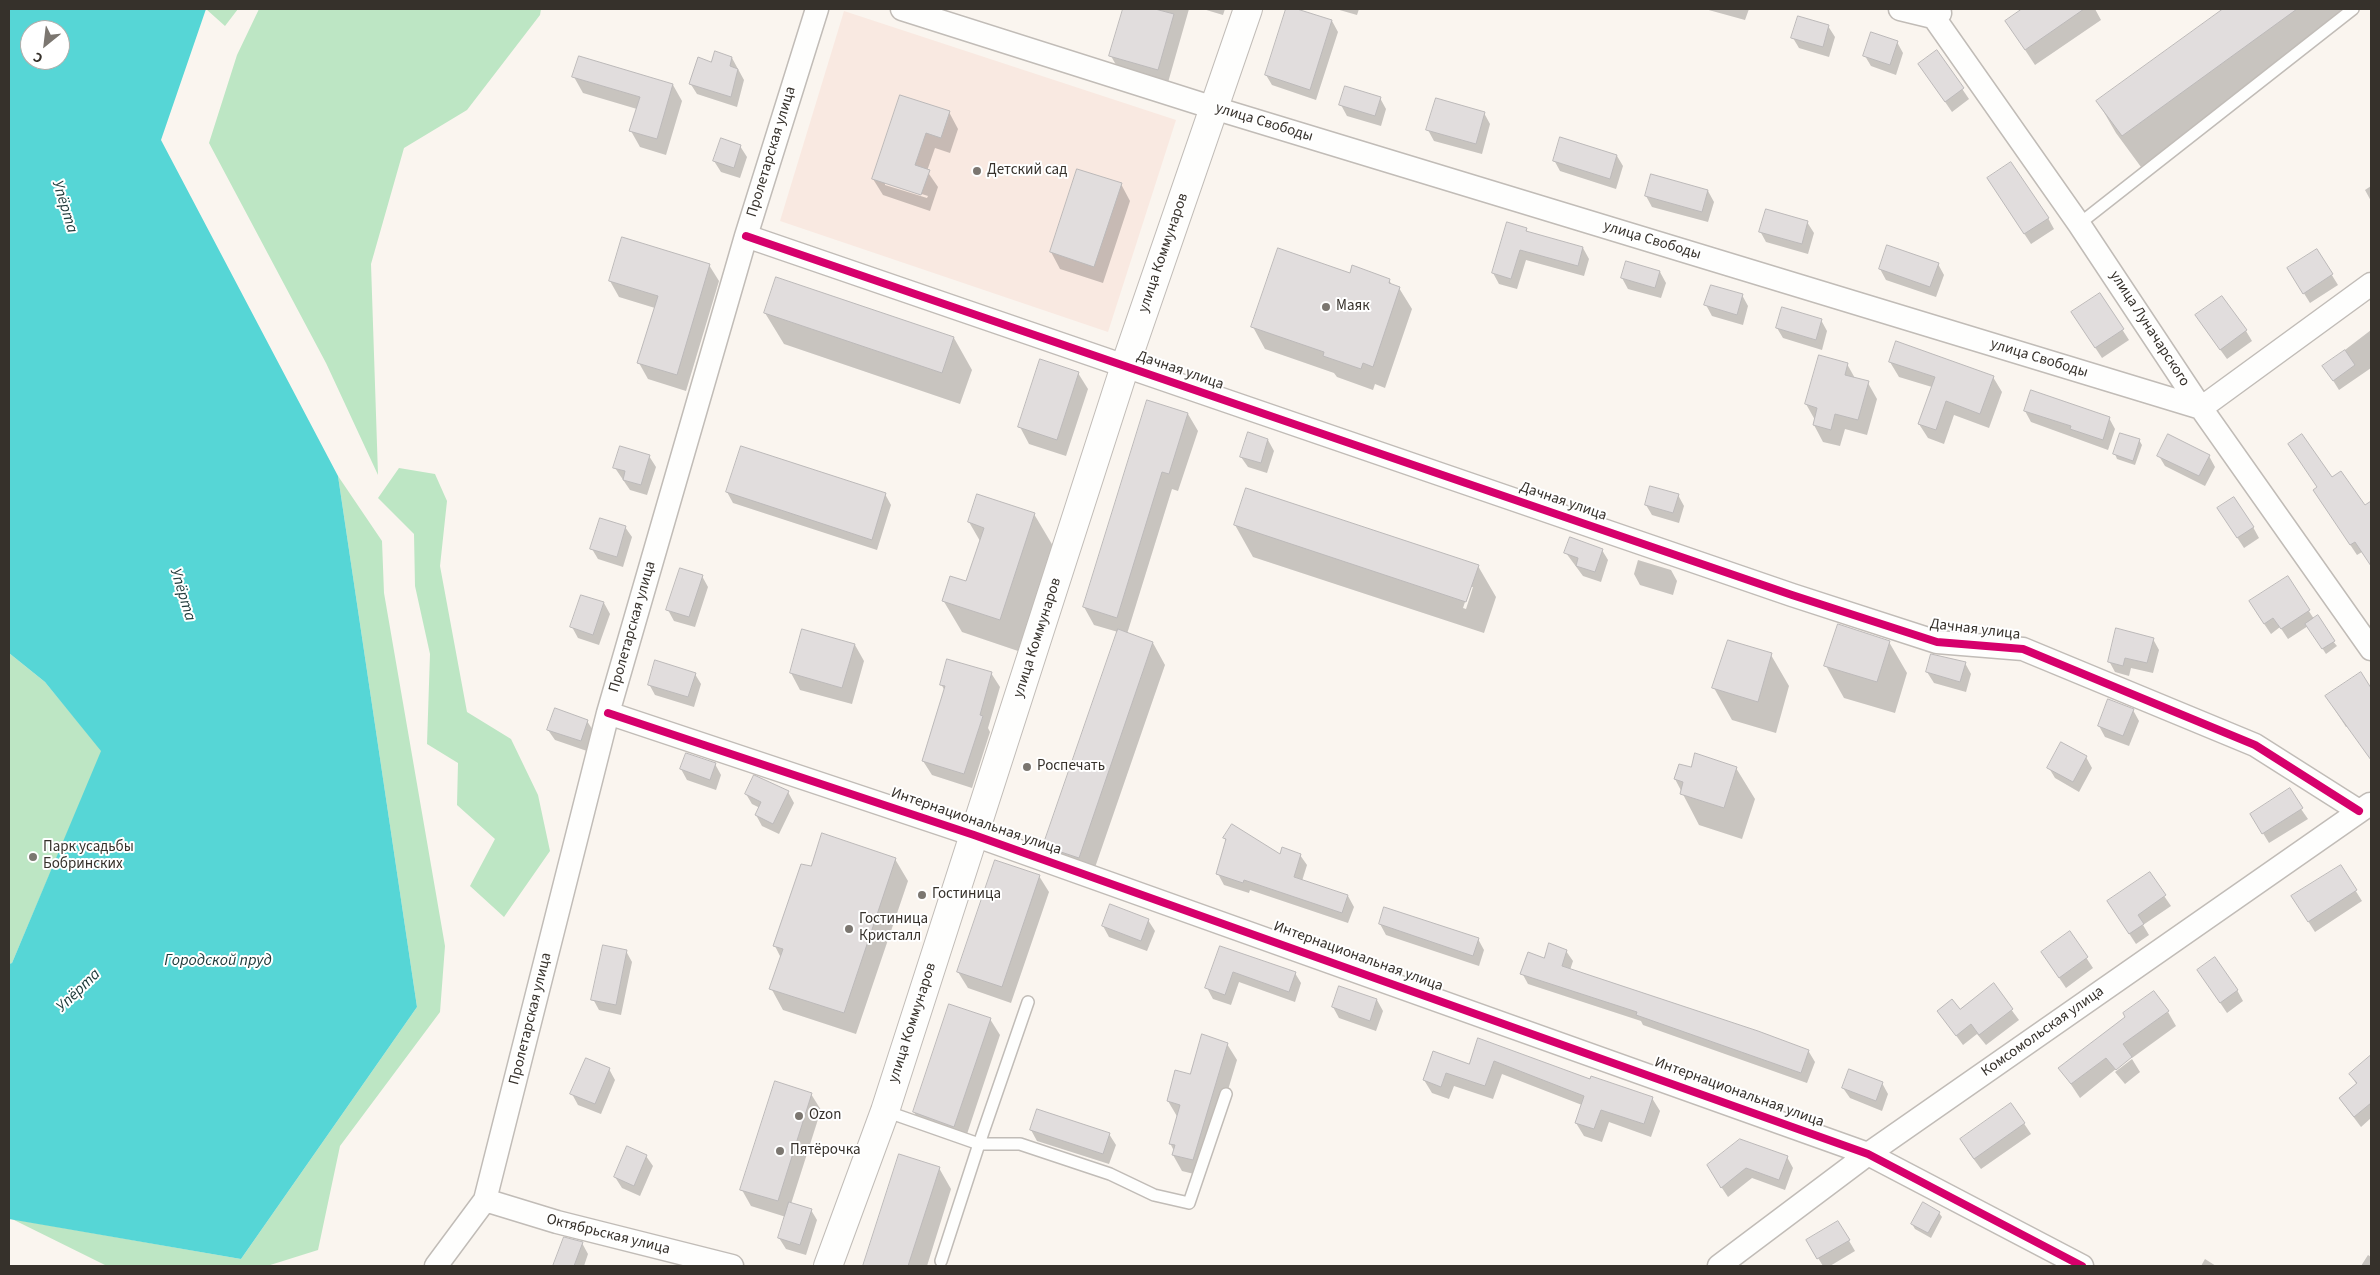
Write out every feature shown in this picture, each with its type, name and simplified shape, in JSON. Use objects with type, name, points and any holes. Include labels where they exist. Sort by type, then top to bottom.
[{"type":"main road","name":"улица Коммунаров","points":[[828,1266],[885,1111],[1125,366],[1248,9]]},
{"type":"street","name":"Пролетарская улица","points":[[436,1266],[485,1200],[608,713],[746,236],[817,9]]},
{"type":"street","name":"улица Свободы","points":[[902,9],[1214,108],[2201,408]]},
{"type":"street","points":[[1900,9],[1936,12]]},
{"type":"street","name":"улица Луначарского","points":[[1936,12],[2201,408],[2371,648]]},
{"type":"street","name":"Дачная улица","points":[[746,236],[1783,592],[1937,642],[2023,650],[2255,745],[2365,807]]},
{"type":"street","points":[[2201,408],[2371,284]]},
{"type":"street","name":"Интернациональная улица","points":[[608,713],[974,835],[1868,1154],[2082,1266]]},
{"type":"street","name":"Комсомольская улица","points":[[1719,1266],[1868,1154],[2365,807]]},
{"type":"street","name":"Октябрьская улица","points":[[485,1200],[557,1222],[732,1266]]},
{"type":"lane","points":[[2079,224],[2353,9]]},
{"type":"lane","points":[[941,1261],[1028,1002]]},
{"type":"lane","points":[[885,1111],[980,1144],[1020,1144],[1110,1174],[1154,1195],[1189,1203],[1226,1094]]},
{"type":"shaded area","name":"Детский сад","points":[[844,11],[1176,120],[1108,332],[780,221]]},
{"type":"green space","points":[[206,9],[238,9],[225,26]]},
{"type":"green space","points":[[259,9],[541,9],[540,15],[467,110],[404,148],[371,264],[378,475],[326,363],[209,143],[237,55]]},
{"type":"green space","points":[[399,468],[435,474],[447,501],[440,566],[467,712],[511,739],[538,795],[550,851],[504,917],[470,886],[495,839],[457,805],[458,763],[427,744],[430,654],[415,586],[414,534],[378,498]]},
{"type":"green space","points":[[338,476],[382,541],[384,593],[445,946],[440,1012],[340,1146],[318,1250],[267,1266],[107,1266],[12,1219],[241,1259],[417,1007]]},
{"type":"green space","name":"Парк усадьбы Бобринских","points":[[9,653],[45,682],[102,751],[12,963],[9,964]]},
{"type":"water","name":"Городской пруд","points":[[9,9],[206,9],[161,140],[338,476],[417,1007],[241,1259],[9,1219],[9,964],[12,963],[101,751],[45,682],[9,653]]},
{"type":"building","points":[[1123,9],[1155,9],[1174,14],[1158,70],[1109,56]]},
{"type":"building","points":[[1286,9],[1297,9],[1332,20],[1310,90],[1265,75]]},
{"type":"building","points":[[2022,9],[2084,9],[2025,50],[2005,21]]},
{"type":"building","points":[[2223,9],[2297,9],[2122,136],[2096,101]]},
{"type":"building","points":[[1798,16],[1829,25],[1823,47],[1791,38]]},
{"type":"building","points":[[1871,32],[1898,41],[1890,65],[1863,56]]},
{"type":"building","points":[[1937,50],[1964,88],[1945,102],[1918,64]]},
{"type":"building","points":[[715,51],[732,57],[730,66],[738,69],[731,97],[689,84],[698,57],[711,62]]},
{"type":"building","points":[[579,56],[673,84],[657,139],[629,131],[640,97],[572,77]]},
{"type":"building","points":[[1345,86],[1381,97],[1375,116],[1339,105]]},
{"type":"building","points":[[900,95],[950,111],[941,138],[926,133],[915,165],[930,170],[921,195],[872,179]]},
{"type":"building","points":[[1436,98],[1485,112],[1476,144],[1426,130]]},
{"type":"building","points":[[1560,137],[1617,155],[1610,179],[1553,161]]},
{"type":"building","points":[[721,138],[741,145],[734,168],[713,161]]},
{"type":"building","points":[[2011,162],[2049,218],[2024,234],[1987,178]]},
{"type":"building","name":"Детский сад","points":[[1077,169],[1122,183],[1094,267],[1050,252]]},
{"type":"building","points":[[1651,174],[1708,190],[1702,212],[1645,196]]},
{"type":"building","points":[[1766,209],[1808,221],[1802,244],[1759,232]]},
{"type":"building","points":[[1507,222],[1527,228],[1526,231],[1583,247],[1578,266],[1520,250],[1511,279],[1492,273]]},
{"type":"building","points":[[622,237],[710,264],[677,375],[637,363],[658,296],[609,281]]},
{"type":"building","points":[[1887,245],[1939,263],[1930,287],[1879,269]]},
{"type":"building","name":"Маяк","points":[[1278,248],[1350,273],[1352,265],[1390,279],[1389,283],[1400,287],[1373,367],[1363,363],[1361,369],[1323,356],[1324,352],[1251,327]]},
{"type":"building","points":[[2317,249],[2333,274],[2303,294],[2287,268]]},
{"type":"building","points":[[1626,261],[1660,271],[1655,288],[1621,278]]},
{"type":"building","points":[[776,277],[954,337],[942,373],[764,313]]},
{"type":"building","points":[[1711,285],[1743,294],[1737,315],[1704,305]]},
{"type":"building","points":[[2100,293],[2124,329],[2095,348],[2071,312]]},
{"type":"building","points":[[2222,296],[2247,330],[2220,350],[2195,315]]},
{"type":"building","points":[[1782,307],[1822,319],[1816,340],[1776,328]]},
{"type":"building","points":[[1896,341],[1994,376],[1980,414],[1946,401],[1936,430],[1918,424],[1935,377],[1889,362]]},
{"type":"building","points":[[2345,350],[2355,365],[2333,381],[2322,366]]},
{"type":"building","points":[[1819,355],[1848,363],[1845,375],[1869,381],[1858,420],[1835,414],[1831,430],[1813,425],[1817,408],[1805,404]]},
{"type":"building","points":[[1040,359],[1079,372],[1057,440],[1018,427]]},
{"type":"building","points":[[2031,390],[2110,417],[2103,440],[2070,429],[2071,426],[2024,411]]},
{"type":"building","points":[[1147,400],[1188,413],[1169,474],[1162,472],[1117,618],[1083,607]]},
{"type":"building","points":[[1248,432],[1268,439],[1261,463],[1240,457]]},
{"type":"building","points":[[2120,433],[2140,439],[2133,461],[2113,454]]},
{"type":"building","points":[[2168,434],[2210,455],[2199,476],[2157,456]]},
{"type":"building","points":[[2302,434],[2332,477],[2341,471],[2365,505],[2371,501],[2371,566],[2355,542],[2350,545],[2313,490],[2317,487],[2288,444]]},
{"type":"building","points":[[620,446],[650,455],[641,485],[623,480],[625,471],[613,468]]},
{"type":"building","points":[[741,446],[886,493],[872,540],[726,492]]},
{"type":"building","points":[[1650,486],[1679,494],[1673,513],[1645,505]]},
{"type":"building","points":[[1246,488],[1479,565],[1466,602],[1234,525]]},
{"type":"building","points":[[977,494],[1035,513],[1000,620],[942,601],[950,576],[966,581],[984,528],[968,522]]},
{"type":"building","points":[[2234,497],[2254,527],[2237,538],[2217,508]]},
{"type":"building","points":[[600,518],[626,526],[617,557],[590,549]]},
{"type":"building","points":[[1570,537],[1603,549],[1595,572],[1576,566],[1578,558],[1564,553]]},
{"type":"building","points":[[680,568],[703,575],[689,617],[666,610]]},
{"type":"building","points":[[2288,576],[2310,610],[2281,629],[2273,618],[2264,624],[2249,601]]},
{"type":"building","points":[[581,595],[604,602],[593,635],[570,627]]},
{"type":"building","points":[[2318,615],[2335,641],[2322,649],[2305,624]]},
{"type":"building","points":[[1838,624],[1890,641],[1877,682],[1824,666]]},
{"type":"building","points":[[2116,628],[2154,638],[2147,663],[2125,658],[2123,666],[2108,662]]},
{"type":"building","points":[[802,629],[855,644],[842,688],[790,673]]},
{"type":"building","points":[[1118,629],[1153,642],[1079,858],[1043,846]]},
{"type":"building","points":[[1728,640],[1772,653],[1758,702],[1712,688]]},
{"type":"building","points":[[1931,654],[1966,662],[1960,682],[1926,672]]},
{"type":"building","points":[[947,659],[992,672],[980,715],[983,716],[964,774],[922,761],[945,686],[940,685]]},
{"type":"building","points":[[655,660],[696,673],[688,697],[648,685]]},
{"type":"building","points":[[2361,672],[2371,688],[2371,760],[2325,696]]},
{"type":"building","points":[[2108,699],[2134,709],[2123,736],[2098,726]]},
{"type":"building","points":[[555,708],[588,720],[581,741],[547,730]]},
{"type":"building","points":[[2061,742],[2087,756],[2073,782],[2047,768]]},
{"type":"building","points":[[686,753],[716,763],[710,780],[680,769]]},
{"type":"building","points":[[1695,753],[1737,767],[1724,808],[1680,794],[1683,782],[1674,779],[1679,764],[1691,767]]},
{"type":"building","points":[[754,775],[789,791],[773,824],[755,815],[761,802],[745,794]]},
{"type":"building","points":[[2290,788],[2303,808],[2262,834],[2250,814]]},
{"type":"building","points":[[1232,824],[1280,854],[1282,847],[1301,854],[1294,877],[1348,895],[1342,913],[1244,880],[1243,883],[1216,874],[1226,839],[1223,838]]},
{"type":"building","points":[[822,833],[896,858],[844,1013],[769,989],[783,949],[773,946],[801,864],[811,866]]},
{"type":"building","points":[[995,860],[1040,875],[1002,987],[957,972]]},
{"type":"building","points":[[2341,865],[2357,890],[2308,922],[2291,896]]},
{"type":"building","points":[[2150,872],[2166,895],[2138,915],[2144,924],[2129,934],[2107,901]]},
{"type":"building","points":[[1110,904],[1149,919],[1141,941],[1102,926]]},
{"type":"building","points":[[1384,907],[1479,938],[1473,956],[1379,924]]},
{"type":"building","points":[[2070,931],[2088,957],[2059,978],[2041,952]]},
{"type":"building","points":[[1549,943],[1567,950],[1562,966],[1758,1031],[1809,1050],[1801,1073],[1636,1015],[1637,1012],[1520,974],[1528,952],[1544,958]]},
{"type":"building","points":[[603,945],[627,950],[616,1005],[591,1000]]},
{"type":"building","points":[[1220,946],[1296,972],[1289,992],[1233,972],[1225,995],[1205,988]]},
{"type":"building","points":[[2215,957],[2238,990],[2220,1003],[2197,970]]},
{"type":"building","points":[[1994,983],[2013,1009],[1979,1035],[1971,1024],[1956,1036],[1937,1011],[1952,999],[1960,1009]]},
{"type":"building","points":[[1339,986],[1377,999],[1370,1021],[1332,1007]]},
{"type":"building","points":[[2154,991],[2169,1011],[2123,1044],[2132,1057],[2116,1070],[2106,1058],[2071,1084],[2058,1068],[2125,1017],[2123,1013]]},
{"type":"building","points":[[949,1004],[991,1018],[954,1127],[913,1112]]},
{"type":"building","points":[[1202,1034],[1228,1043],[1193,1160],[1172,1155],[1175,1145],[1169,1144],[1180,1105],[1167,1101],[1175,1070],[1190,1074]]},
{"type":"building","points":[[1478,1038],[1590,1079],[1591,1076],[1653,1097],[1644,1124],[1601,1110],[1594,1129],[1575,1123],[1584,1096],[1494,1061],[1485,1086],[1446,1073],[1441,1087],[1423,1080],[1433,1051],[1469,1064]]},
{"type":"building","points":[[2371,1055],[2371,1103],[2354,1117],[2339,1098],[2357,1083],[2349,1074]]},
{"type":"building","points":[[586,1058],[610,1068],[595,1104],[570,1094]]},
{"type":"building","points":[[1849,1069],[1883,1082],[1876,1101],[1842,1088]]},
{"type":"building","points":[[775,1081],[812,1093],[778,1201],[740,1190]]},
{"type":"building","points":[[2011,1103],[2025,1123],[1974,1159],[1960,1139]]},
{"type":"building","points":[[1037,1109],[1110,1133],[1103,1154],[1030,1130]]},
{"type":"building","points":[[1740,1139],[1788,1156],[1779,1180],[1746,1168],[1721,1188],[1707,1165]]},
{"type":"building","points":[[627,1146],[647,1155],[634,1186],[614,1177]]},
{"type":"building","points":[[899,1154],[940,1167],[908,1266],[863,1266]]},
{"type":"building","points":[[789,1202],[812,1209],[800,1245],[778,1238]]},
{"type":"building","points":[[1923,1202],[1940,1212],[1928,1233],[1911,1224]]},
{"type":"building","points":[[1838,1221],[1850,1240],[1817,1259],[1806,1240]]},
{"type":"building","points":[[564,1237],[583,1242],[574,1266],[553,1266]]},
{"type":"cycle path","points":[[746,236],[1792,595],[1937,642],[2023,649],[2255,745],[2359,811]]},
{"type":"cycle path","points":[[608,713],[974,835],[1868,1154],[2082,1266]]},
{"type":"place","name":"Детский сад","points":[[977,171]]},
{"type":"place","name":"Маяк","points":[[1326,307]]},
{"type":"place","name":"Роспечать","points":[[1027,767]]},
{"type":"place","name":"Парк усадьбы Бобринских","points":[[33,857]]},
{"type":"place","name":"Гостиница","points":[[922,895]]},
{"type":"place","name":"Гостиница Кристалл","points":[[849,929]]},
{"type":"place","name":"Ozon","points":[[799,1116]]},
{"type":"place","name":"Пятёрочка","points":[[780,1151]]},
{"type":"water label","name":"Упёрта","points":[[64,207]]},
{"type":"water label","name":"Упёрта","points":[[182,595]]},
{"type":"water label","name":"Упёрта","points":[[79,991]]}]
